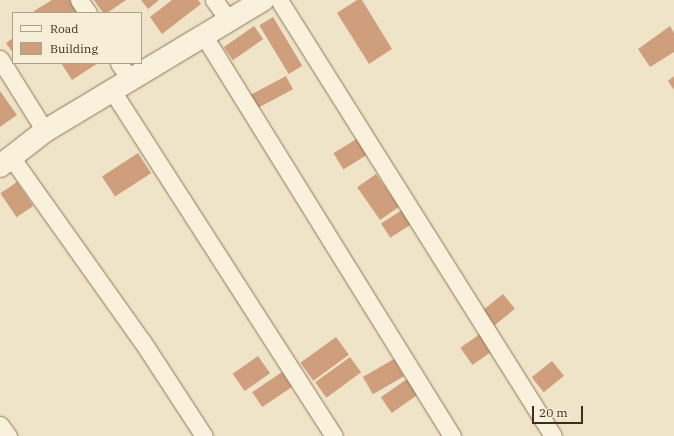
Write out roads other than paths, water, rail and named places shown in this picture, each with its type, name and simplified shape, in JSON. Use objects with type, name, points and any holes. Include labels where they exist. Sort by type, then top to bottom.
[{"type":"main road","points":[[6,162],[45,131],[121,78],[204,36],[263,0]]},
{"type":"street","points":[[80,0],[87,12]]},
{"type":"street","points":[[214,0],[229,21]]},
{"type":"street","points":[[279,0],[553,436]]},
{"type":"street","points":[[204,36],[452,436]]},
{"type":"street","points":[[0,59],[45,131]]},
{"type":"street","points":[[121,78],[334,436]]},
{"type":"street","points":[[6,162],[142,341],[204,436]]},
{"type":"street","points":[[0,425],[8,436]]}]
